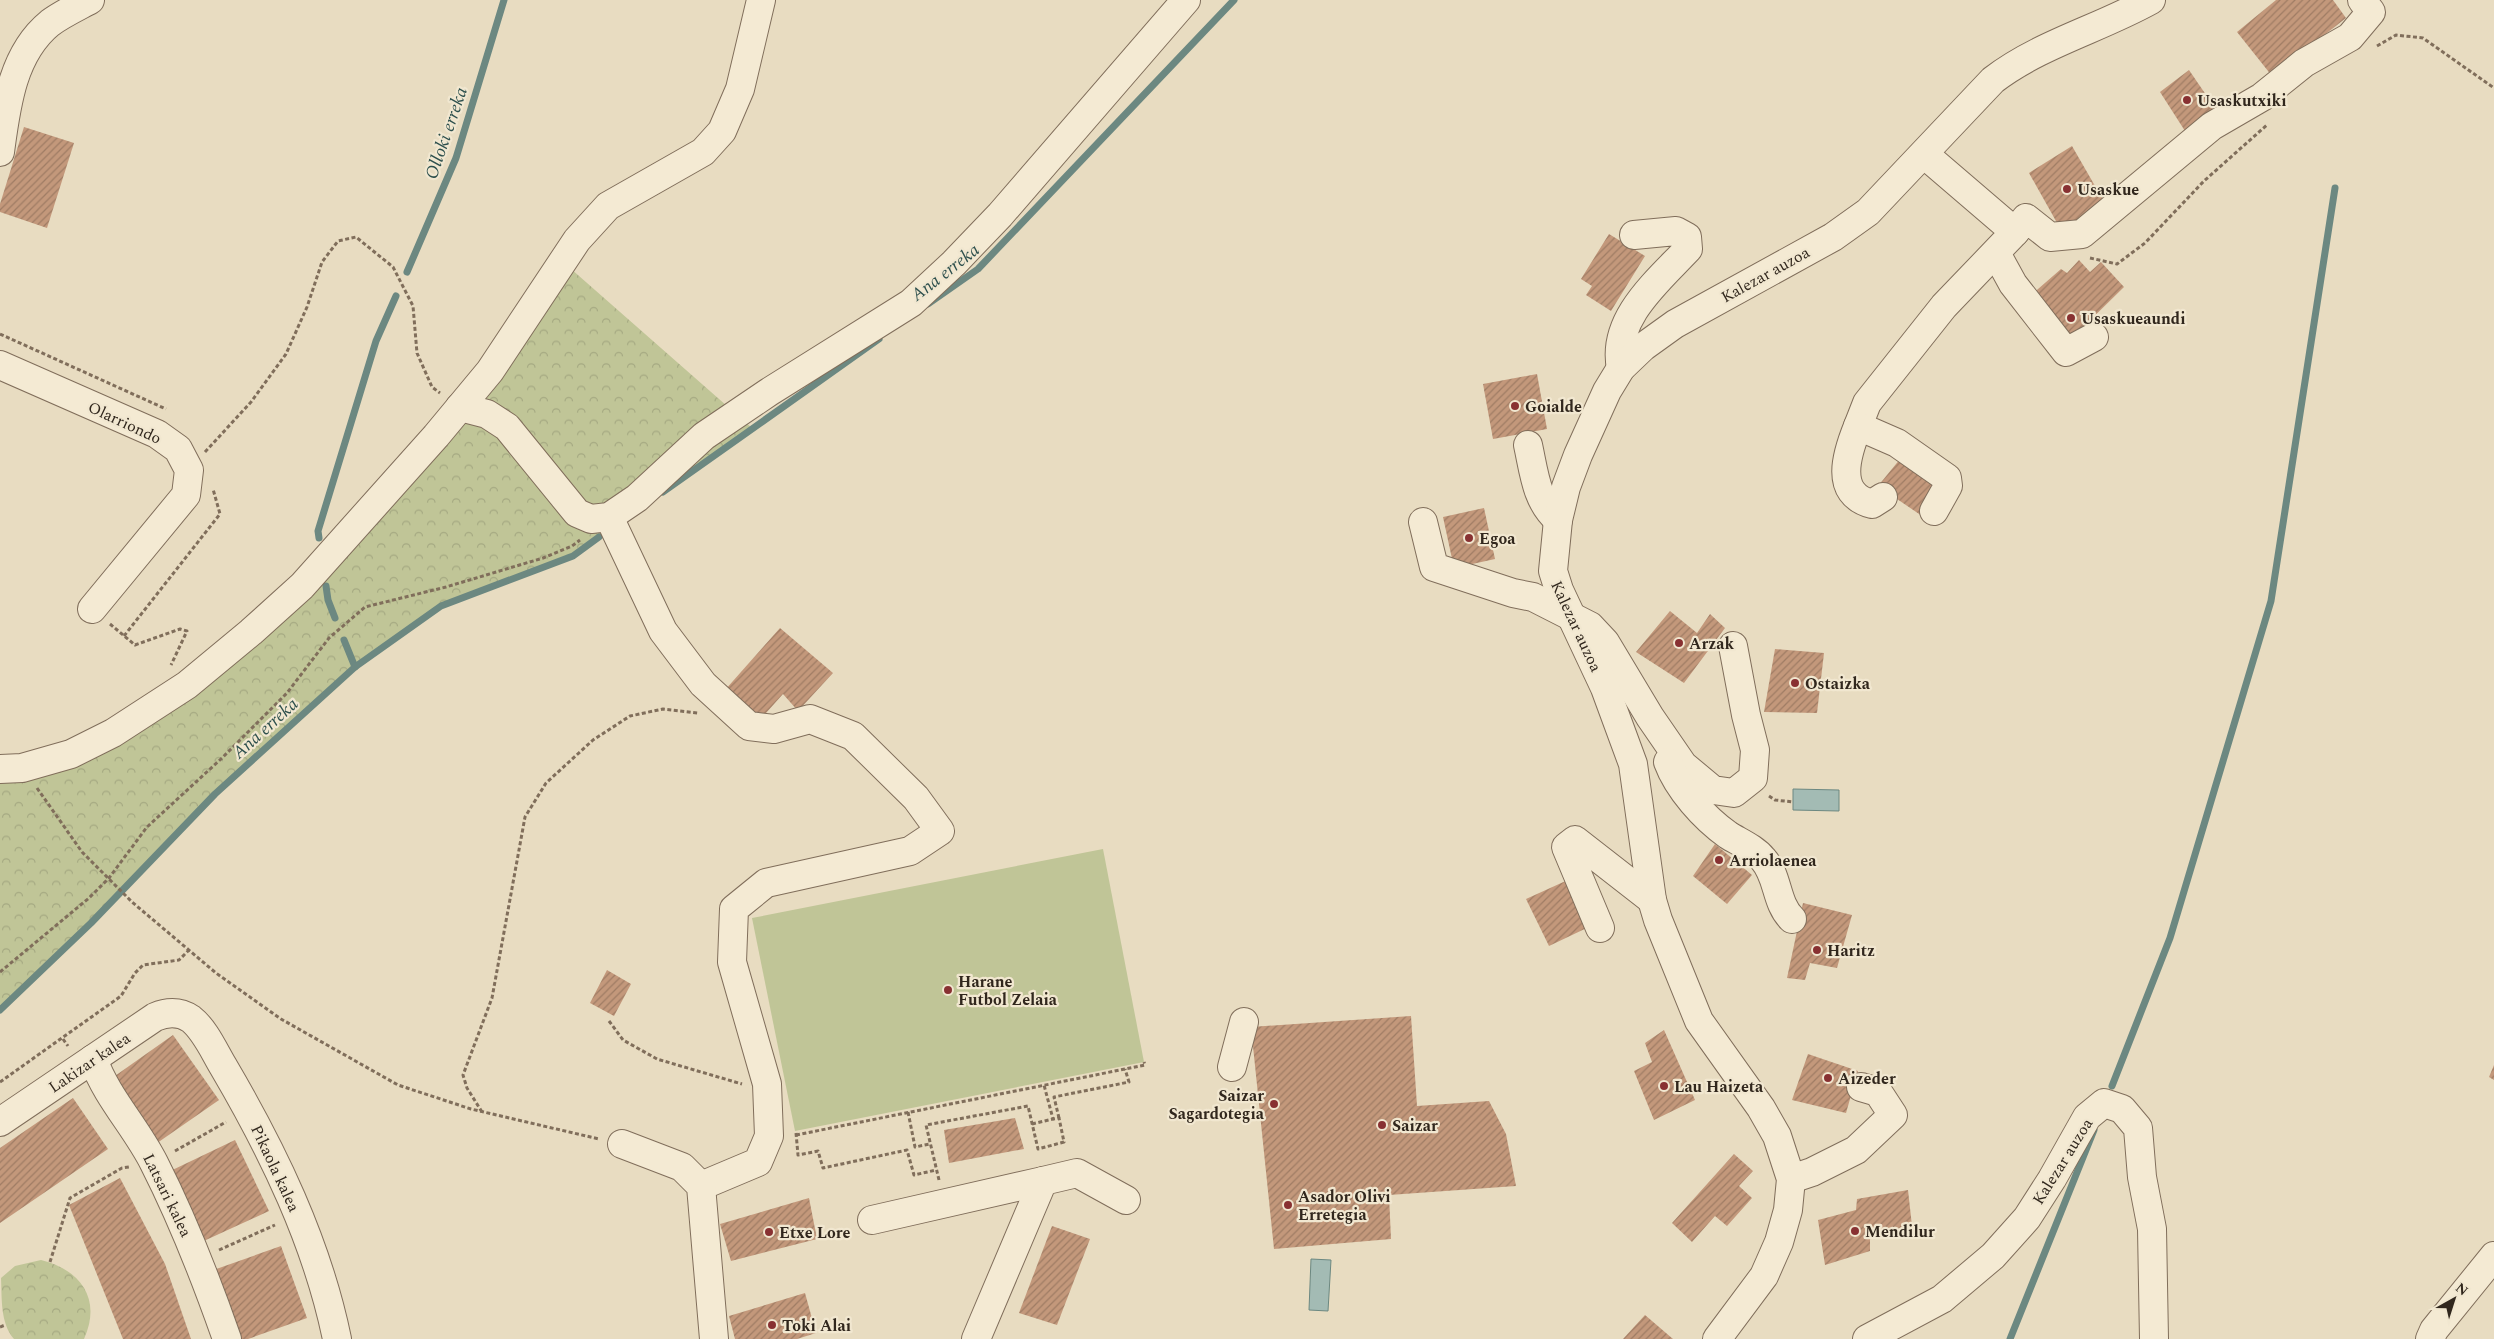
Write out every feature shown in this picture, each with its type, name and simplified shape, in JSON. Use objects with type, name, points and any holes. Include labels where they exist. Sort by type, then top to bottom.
[{"type":"street","points":[[0,152],[6,107],[19,66],[34,40],[51,23],[90,0]]},
{"type":"street","points":[[11,768],[71,754],[113,733],[187,685],[251,632],[302,586],[490,371],[577,240],[608,206],[703,152],[722,131],[740,89],[761,0]]},
{"type":"street","points":[[460,407],[487,414],[507,427],[577,513],[591,519],[609,517],[637,498],[704,436],[769,392],[911,303],[954,263],[1000,215],[1186,0]]},
{"type":"street","name":"Kalezar auzoa","points":[[1717,1339],[1764,1276],[1779,1242],[1788,1210],[1791,1179],[1777,1136],[1761,1108],[1699,1021],[1658,920],[1652,900],[1633,764],[1606,688],[1570,614],[1553,572],[1558,520],[1566,487],[1578,455],[1607,391],[1621,368],[1643,347],[1675,324],[1833,237],[1868,212],[1993,80],[2013,65],[2151,0]]},
{"type":"street","points":[[1883,497],[1872,504],[1861,501],[1846,480],[1847,451],[1867,404],[1944,306],[1996,253],[2026,218],[2050,237],[2082,234],[2212,126],[2262,97],[2304,63],[2350,37],[2371,12],[2362,0]]},
{"type":"street","points":[[1924,154],[2015,232]]},
{"type":"street","points":[[1621,368],[1619,355],[1621,336],[1643,297],[1688,249],[1687,237],[1676,231],[1634,235]]},
{"type":"street","points":[[1996,253],[2013,284],[2066,352],[2094,336]]},
{"type":"street","name":"Olarriondo","points":[[0,365],[157,434],[178,449],[190,470],[186,495],[92,609]]},
{"type":"street","points":[[1858,426],[1897,443],[1947,478],[1948,486],[1934,511]]},
{"type":"street","points":[[1528,445],[1537,488],[1547,510],[1558,520]]},
{"type":"street","points":[[609,517],[663,631],[703,684],[749,726],[774,729],[810,719],[853,736],[916,798],[940,831],[910,850],[766,882],[734,909],[732,962],[767,1088],[769,1136],[758,1162],[701,1186]]},
{"type":"street","points":[[1424,522],[1434,566],[1513,593],[1533,597],[1570,614],[1590,626],[1605,642],[1654,723],[1683,765],[1713,790],[1734,793],[1753,778],[1755,750],[1746,715],[1733,646]]},
{"type":"street","points":[[1654,723],[1678,784],[1701,810],[1727,834],[1762,857],[1772,871],[1779,901],[1792,920]]},
{"type":"street","points":[[1600,928],[1566,847],[1575,840],[1652,900]]},
{"type":"street","name":"Lakizar kalea","points":[[0,1122],[155,1017],[163,1014],[182,1014]]},
{"type":"street","name":"Pikaola kalea","points":[[182,1014],[202,1031],[249,1110],[299,1215],[316,1263],[337,1339]]},
{"type":"street","points":[[1232,1067],[1244,1022]]},
{"type":"street","name":"Latsari kalea","points":[[93,1059],[101,1082],[154,1162],[198,1259],[227,1339]]},
{"type":"street","points":[[1791,1179],[1812,1172],[1856,1150],[1893,1116],[1878,1092],[1861,1087]]},
{"type":"street","name":"Kalezar auzoa","points":[[1867,1339],[1942,1299],[1993,1256],[2032,1210],[2087,1117],[2104,1103],[2122,1108],[2138,1128],[2142,1177],[2152,1229],[2154,1339]]},
{"type":"street","points":[[622,1144],[682,1166],[701,1186],[714,1339]]},
{"type":"street","points":[[872,1220],[1078,1173],[1126,1200]]},
{"type":"street","points":[[976,1339],[1043,1180]]},
{"type":"street","points":[[2430,1339],[2434,1330],[2494,1256]]},
{"type":"path","points":[[2372,49],[2396,34],[2423,38],[2494,88]]},
{"type":"path","points":[[2080,256],[2117,264],[2145,243],[2204,181],[2272,121]]},
{"type":"path","points":[[198,455],[208,451],[251,402],[286,354],[307,307],[322,262],[338,241],[356,237],[393,267],[413,306],[418,353],[432,387],[460,407]]},
{"type":"path","points":[[0,334],[107,380],[169,411]]},
{"type":"path","points":[[198,445],[203,453],[205,462]]},
{"type":"path","points":[[124,636],[220,514],[213,488]]},
{"type":"path","points":[[0,972],[110,880],[147,828],[222,758],[287,693],[329,638],[364,607],[446,587],[543,558],[572,546],[609,517]]},
{"type":"path","points":[[92,609],[135,645],[180,630],[186,631],[159,689],[165,699]]},
{"type":"path","points":[[482,1112],[467,1088],[464,1075],[492,998],[525,817],[546,783],[593,740],[630,716],[662,709],[702,714]]},
{"type":"path","points":[[11,768],[82,852],[132,902],[216,973],[281,1019],[398,1085],[482,1112],[622,1144]]},
{"type":"path","points":[[0,1082],[121,996],[135,973],[143,965],[179,960],[189,950]]},
{"type":"path","points":[[609,1021],[623,1040],[657,1059],[728,1081],[767,1088]]},
{"type":"path","points":[[796,1135],[1145,1065],[1144,1062]]},
{"type":"path","points":[[940,1186],[926,1125],[1028,1106],[1038,1149],[1064,1142],[1054,1097],[1129,1082],[1125,1069]]},
{"type":"path","points":[[1044,1085],[1053,1119]]},
{"type":"path","points":[[50,1262],[70,1198],[122,1168],[154,1162],[249,1110]]},
{"type":"path","points":[[908,1112],[915,1147],[930,1144]]},
{"type":"path","points":[[1032,1124],[1059,1118]]},
{"type":"path","points":[[769,1136],[795,1131],[798,1155],[818,1151],[823,1168],[907,1150],[914,1175],[936,1170]]},
{"type":"path","points":[[198,1259],[299,1215]]},
{"type":"path","points":[[0,1327],[5,1326]]},
{"type":"green space","points":[[562,261],[752,428],[573,556],[441,606],[355,667],[215,794],[91,923],[0,1010],[0,769],[71,754],[302,586]]},
{"type":"green space","name":"Harane Futbol Zelaia","points":[[1103,849],[1144,1062],[795,1131],[752,918]]},
{"type":"green space","points":[[41,1260],[67,1271],[84,1288],[89,1299],[90,1311],[89,1325],[84,1339],[14,1339],[9,1333],[4,1318],[1,1278],[15,1266]]},
{"type":"water","points":[[1793,789],[1839,790],[1839,811],[1793,810]]},
{"type":"water","points":[[1311,1259],[1331,1260],[1328,1311],[1309,1310]]},
{"type":"building","points":[[2276,0],[2333,0],[2346,18],[2272,76],[2237,32]]},
{"type":"building","name":"Usaskutxiki","points":[[2189,70],[2215,108],[2185,131],[2160,92]]},
{"type":"building","points":[[24,127],[74,143],[47,228],[0,212],[0,204]]},
{"type":"building","name":"Usaskue","points":[[2072,146],[2106,205],[2061,230],[2029,173]]},
{"type":"building","points":[[1609,234],[1645,256],[1611,311],[1586,295],[1592,286],[1581,279]]},
{"type":"building","name":"Usaskueaundi","points":[[2079,260],[2090,272],[2101,262],[2124,287],[2069,341],[2031,295],[2061,269],[2067,273]]},
{"type":"building","name":"Goialde","points":[[1537,374],[1547,429],[1493,439],[1483,384]]},
{"type":"building","points":[[1905,453],[1944,484],[1922,516],[1878,486]]},
{"type":"building","name":"Egoa","points":[[1484,508],[1495,559],[1454,568],[1443,517]]},
{"type":"building","name":"Arzak","points":[[1670,611],[1697,633],[1710,614],[1725,628],[1684,683],[1636,652]]},
{"type":"building","points":[[780,628],[833,673],[798,711],[783,694],[758,722],[725,690]]},
{"type":"building","name":"Ostaizka","points":[[1775,649],[1824,653],[1817,713],[1764,712]]},
{"type":"building","name":"Arriolaenea","points":[[1715,844],[1752,875],[1727,904],[1693,876]]},
{"type":"building","points":[[1570,879],[1593,925],[1549,946],[1526,899]]},
{"type":"building","name":"Haritz","points":[[1803,903],[1852,915],[1837,968],[1810,963],[1805,980],[1787,978]]},
{"type":"building","points":[[607,970],[631,984],[614,1016],[590,1003]]},
{"type":"building","name":"Saizar","points":[[1411,1016],[1417,1106],[1489,1101],[1506,1134],[1516,1186],[1389,1195],[1391,1239],[1274,1249],[1251,1027]]},
{"type":"building","name":"Lau Haizeta","points":[[1664,1030],[1695,1100],[1654,1120],[1634,1071],[1652,1062],[1645,1043]]},
{"type":"building","points":[[173,1035],[219,1100],[150,1148],[105,1083]]},
{"type":"building","name":"Aizeder","points":[[1808,1054],[1858,1071],[1846,1113],[1792,1100]]},
{"type":"building","points":[[2494,1065],[2494,1080],[2489,1077]]},
{"type":"building","points":[[73,1098],[108,1149],[0,1223],[0,1148]]},
{"type":"building","points":[[1015,1118],[1024,1149],[949,1163],[944,1130]]},
{"type":"building","points":[[235,1140],[269,1211],[195,1245],[162,1175]]},
{"type":"building","points":[[1734,1154],[1753,1171],[1739,1186],[1752,1198],[1727,1226],[1715,1216],[1692,1242],[1672,1223]]},
{"type":"building","points":[[120,1178],[165,1264],[191,1339],[123,1339],[69,1205]]},
{"type":"building","name":"Mendilur","points":[[1908,1190],[1912,1226],[1870,1237],[1870,1251],[1825,1265],[1818,1220],[1856,1210],[1857,1199]]},
{"type":"building","name":"Etxe Lore","points":[[809,1198],[817,1239],[731,1261],[720,1224]]},
{"type":"building","points":[[1052,1226],[1090,1239],[1057,1325],[1019,1313]]},
{"type":"building","points":[[281,1246],[307,1318],[248,1339],[229,1339],[205,1273]]},
{"type":"building","name":"Toki Alai","points":[[805,1293],[816,1333],[797,1339],[735,1339],[729,1316]]},
{"type":"building","points":[[1645,1315],[1673,1339],[1623,1339]]},
{"type":"waterway","name":"Olloki erreka","points":[[407,272],[456,158],[504,0]]},
{"type":"waterway","name":"Ana erreka","points":[[928,304],[978,269],[1234,0]]},
{"type":"waterway","points":[[2112,1086],[2170,938],[2271,601],[2335,188]]},
{"type":"waterway","name":"Olloki erreka","points":[[319,538],[318,531],[376,341],[396,296]]},
{"type":"waterway","name":"Ana erreka","points":[[663,492],[879,339]]},
{"type":"waterway","name":"Ana erreka","points":[[0,1010],[91,923],[215,794],[355,667],[441,606],[573,556],[599,537]]},
{"type":"waterway","name":"Olloki erreka","points":[[326,586],[328,600],[335,618]]},
{"type":"waterway","name":"Olloki erreka","points":[[344,640],[355,667]]},
{"type":"waterway","points":[[2010,1339],[2094,1130]]},
{"type":"place","name":"Usaskutxiki","points":[[2187,100]]},
{"type":"place","name":"Usaskue","points":[[2067,189]]},
{"type":"place","name":"Usaskueaundi","points":[[2071,318]]},
{"type":"place","name":"Goialde","points":[[1515,406]]},
{"type":"place","name":"Egoa","points":[[1469,538]]},
{"type":"place","name":"Arzak","points":[[1679,643]]},
{"type":"place","name":"Ostaizka","points":[[1795,683]]},
{"type":"place","name":"Arriolaenea","points":[[1719,860]]},
{"type":"place","name":"Haritz","points":[[1817,950]]},
{"type":"place","name":"Harane Futbol Zelaia","points":[[948,990]]},
{"type":"place","name":"Aizeder","points":[[1828,1078]]},
{"type":"place","name":"Lau Haizeta","points":[[1664,1086]]},
{"type":"place","name":"Saizar Sagardotegia","points":[[1274,1104]]},
{"type":"place","name":"Saizar","points":[[1382,1125]]},
{"type":"place","name":"Asador Olivi Erretegia","points":[[1288,1205]]},
{"type":"place","name":"Mendilur","points":[[1855,1231]]},
{"type":"place","name":"Etxe Lore","points":[[769,1232]]},
{"type":"place","name":"Toki Alai","points":[[772,1325]]}]
